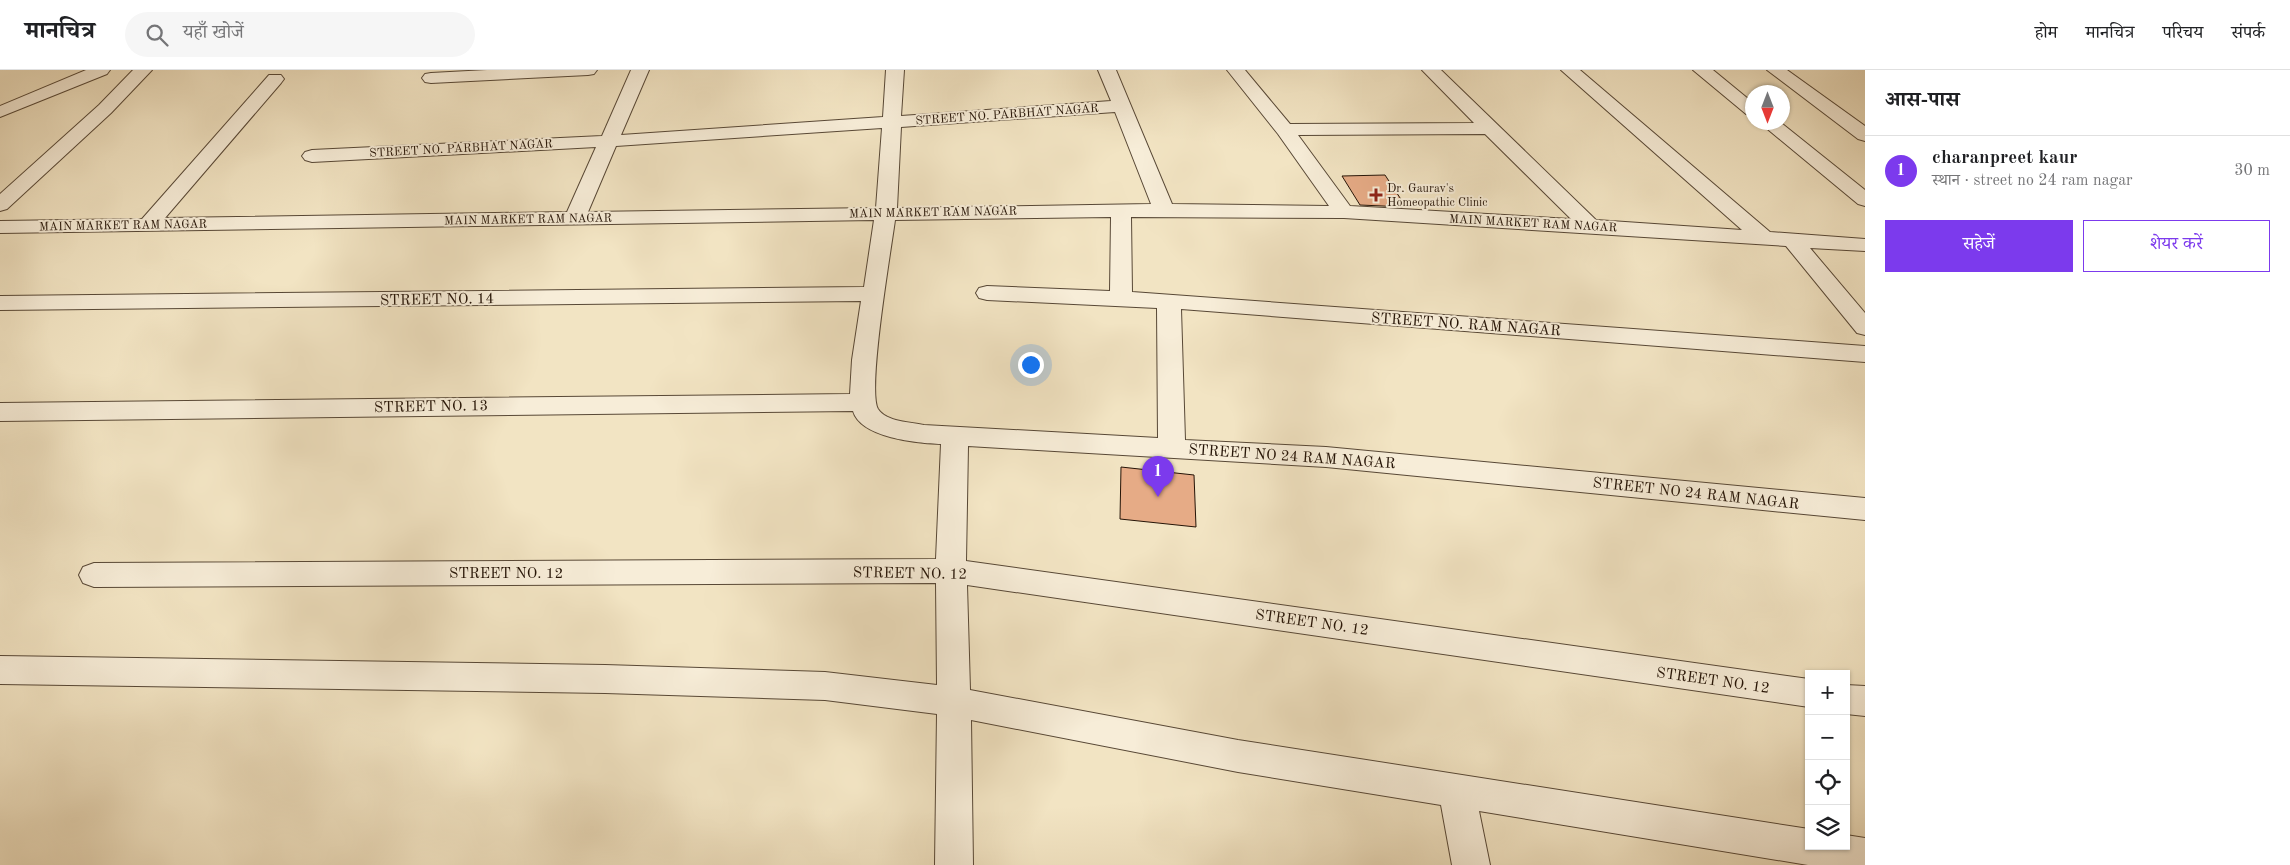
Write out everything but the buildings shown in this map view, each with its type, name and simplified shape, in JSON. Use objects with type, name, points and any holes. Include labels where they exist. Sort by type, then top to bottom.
[{"type":"street","points":[[0,112],[101,70]]},
{"type":"street","points":[[0,205],[104,109],[143,70]]},
{"type":"street","points":[[431,78],[588,70]]},
{"type":"street","points":[[575,218],[640,70]]},
{"type":"street","points":[[863,402],[864,360],[886,213],[895,70]]},
{"type":"street","name":"STREET NO. PARBHAT NAGAR","points":[[1107,70],[1164,210]]},
{"type":"street","points":[[1236,70],[1285,130],[1344,212]]},
{"type":"street","points":[[1431,70],[1590,226]]},
{"type":"street","points":[[1570,70],[1764,238]]},
{"type":"street","points":[[1702,70],[1745,104]]},
{"type":"street","points":[[1776,70],[1865,135]]},
{"type":"street","points":[[149,224],[275,79]]},
{"type":"street","name":"STREET NO. PARBHAT NAGAR","points":[[312,156],[610,141],[1123,106]]},
{"type":"street","points":[[1285,130],[1490,128]]},
{"type":"street","points":[[1778,130],[1865,200]]},
{"type":"street","points":[[1121,210],[1122,298]]},
{"type":"street","name":"MAIN MARKET RAM NAGAR","points":[[0,227],[1164,210],[1344,212],[1590,226],[1865,245]]},
{"type":"street","points":[[1792,240],[1865,328]]},
{"type":"street","name":"STREET NO. RAM NAGAR","points":[[987,293],[1169,301],[1865,354]]},
{"type":"street","name":"STREET NO. 14","points":[[0,304],[873,294]]},
{"type":"street","points":[[1169,301],[1172,447]]},
{"type":"street","name":"STREET NO. 13","points":[[0,412],[863,402]]},
{"type":"street","name":"STREET NO 24 RAM NAGAR","points":[[863,402],[867,415],[881,425],[924,434],[1335,458],[1865,509]]},
{"type":"street","points":[[954,865],[954,702],[951,571],[956,435]]},
{"type":"street","name":"STREET NO. 12","points":[[94,575],[951,571],[1805,692]]},
{"type":"street","points":[[0,670],[585,678],[815,685],[954,702],[1144,739],[1457,792],[1865,856]]},
{"type":"street","points":[[1850,699],[1865,701]]},
{"type":"street","points":[[1457,792],[1472,865]]},
{"type":"place","name":"Dr. Gaurav's Homeopathic Clinic","points":[[1376,195]]},
{"type":"place","name":"charanpreet kaur","points":[[1158,497]]}]
